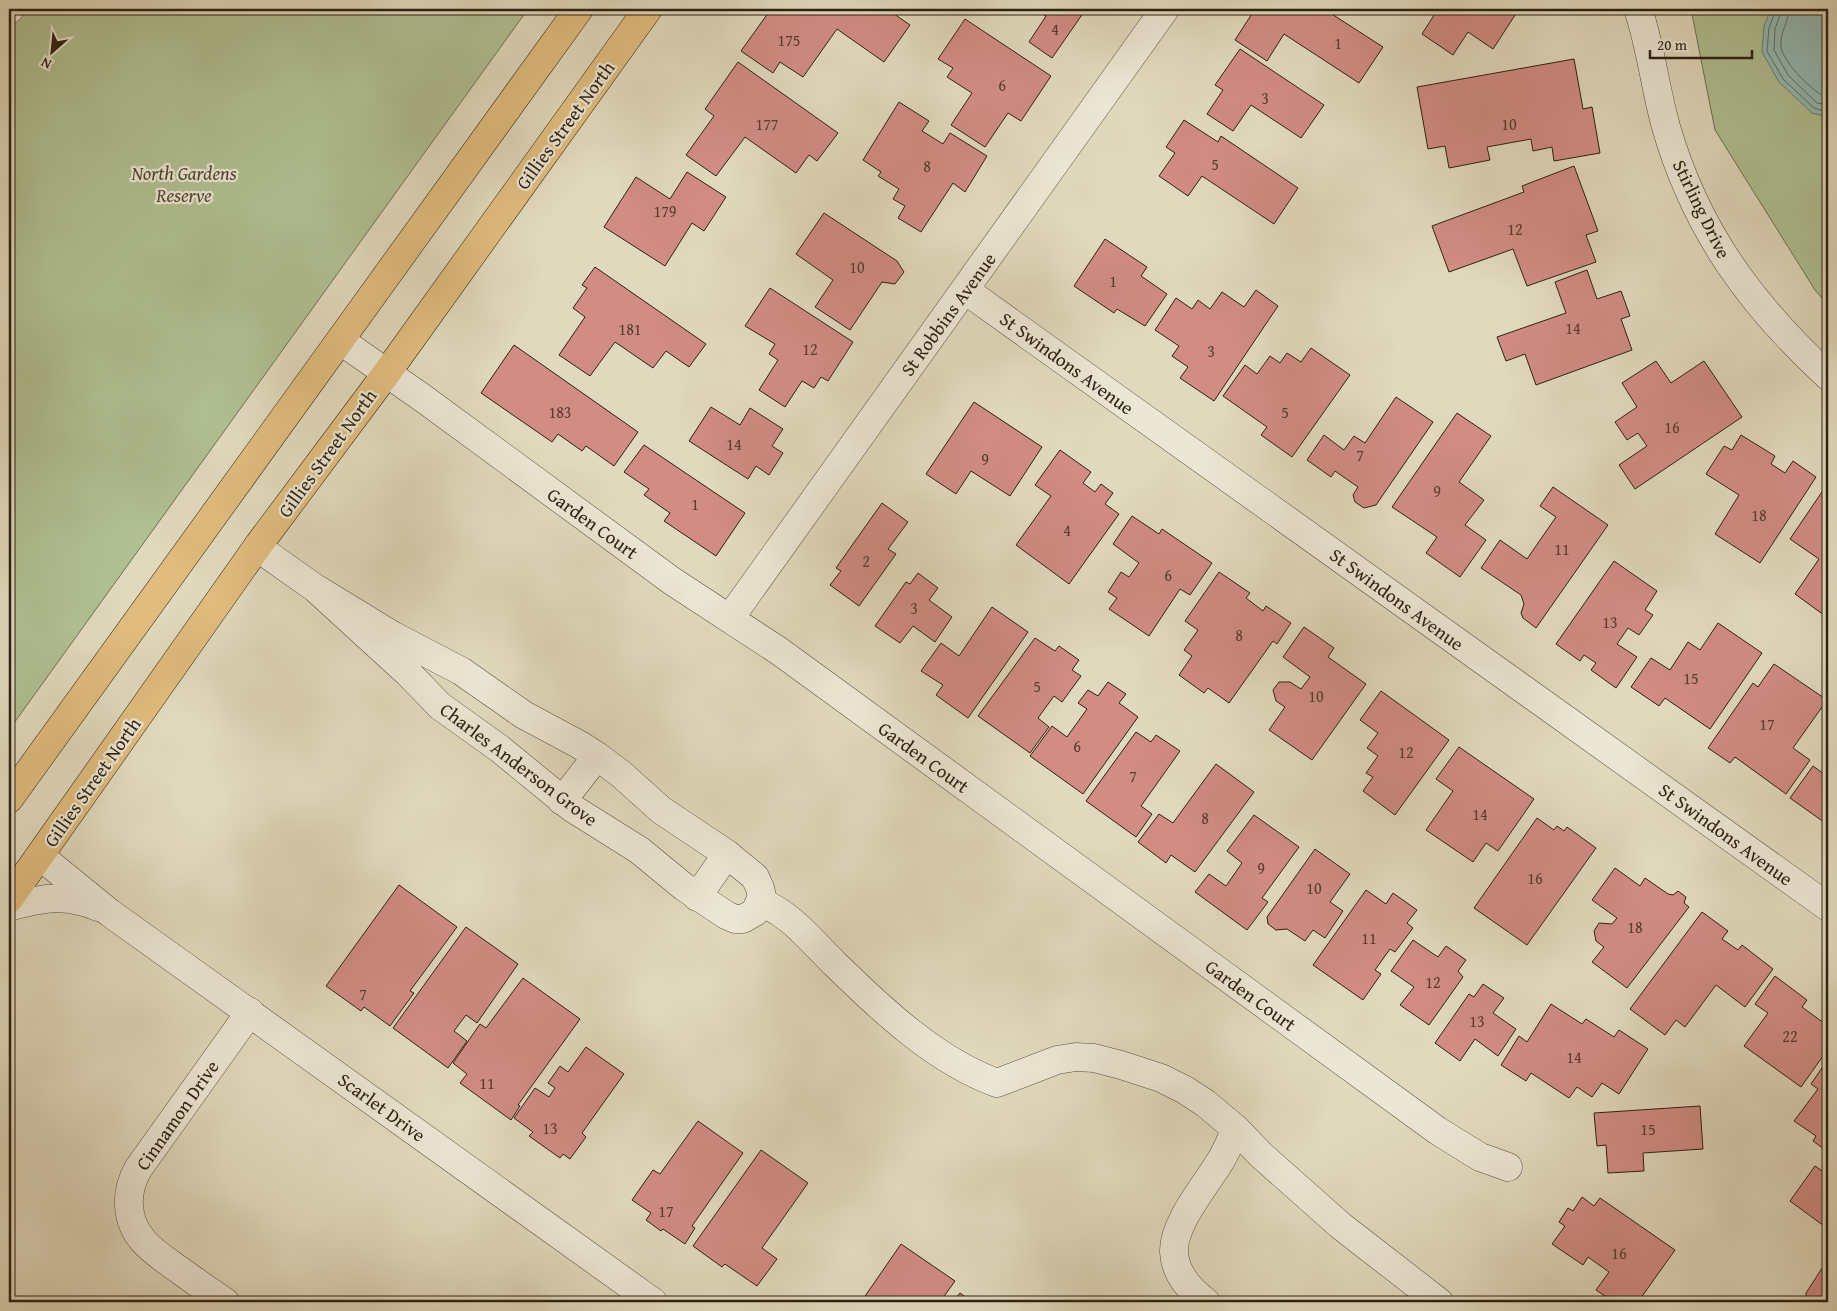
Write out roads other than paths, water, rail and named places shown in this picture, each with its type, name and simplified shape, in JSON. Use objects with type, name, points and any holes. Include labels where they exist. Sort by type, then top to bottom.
[{"type":"main road","points":[[9,799],[579,9]]},
{"type":"main road","name":"Gillies Street North","points":[[9,899],[258,547],[386,374],[648,9]]},
{"type":"street","name":"St Robbins Avenue","points":[[730,618],[1165,9]]},
{"type":"street","name":"Stirling Drive","points":[[1638,9],[1648,44],[1660,104],[1673,148],[1700,214],[1728,263],[1768,316],[1828,376]]},
{"type":"street","name":"St Swindons Avenue","points":[[965,290],[1828,907]]},
{"type":"street","name":"Garden Court","points":[[341,341],[432,405],[672,581],[779,651],[1438,1131],[1480,1157],[1508,1167]]},
{"type":"street","name":"Charles Anderson Grove","points":[[258,547],[315,588],[392,635],[461,671],[524,714],[597,756],[661,810],[727,854],[755,877],[761,892],[761,902],[751,916],[739,919],[726,915],[697,897],[639,850],[562,801],[500,749],[440,706],[408,673],[315,588]]},
{"type":"street","points":[[562,801],[597,756]]},
{"type":"street","points":[[697,897],[727,854]]},
{"type":"street","name":"Scarlet Drive","points":[[40,856],[110,913],[653,1302]]},
{"type":"street","name":"Scarlet Drive","points":[[9,907],[42,899],[60,897],[80,900],[110,913]]},
{"type":"street","points":[[761,902],[784,915],[862,991],[929,1046],[981,1077],[998,1083],[1057,1060],[1076,1057],[1094,1058],[1161,1078],[1185,1090],[1205,1103],[1236,1129],[1261,1156],[1341,1226],[1439,1302]]},
{"type":"street","name":"Cinnamon Drive","points":[[225,1302],[154,1252],[141,1239],[130,1220],[129,1200],[132,1180],[138,1168],[250,1012]]},
{"type":"street","points":[[1206,1302],[1192,1291],[1179,1274],[1174,1252],[1177,1234],[1185,1216],[1220,1161],[1236,1129]]},
{"type":"water","points":[[1771,9],[1828,9],[1828,117],[1812,113],[1779,82],[1762,52],[1764,26]]},
{"type":"park label","name":"North Gardens Reserve","points":[[184,184]]}]
